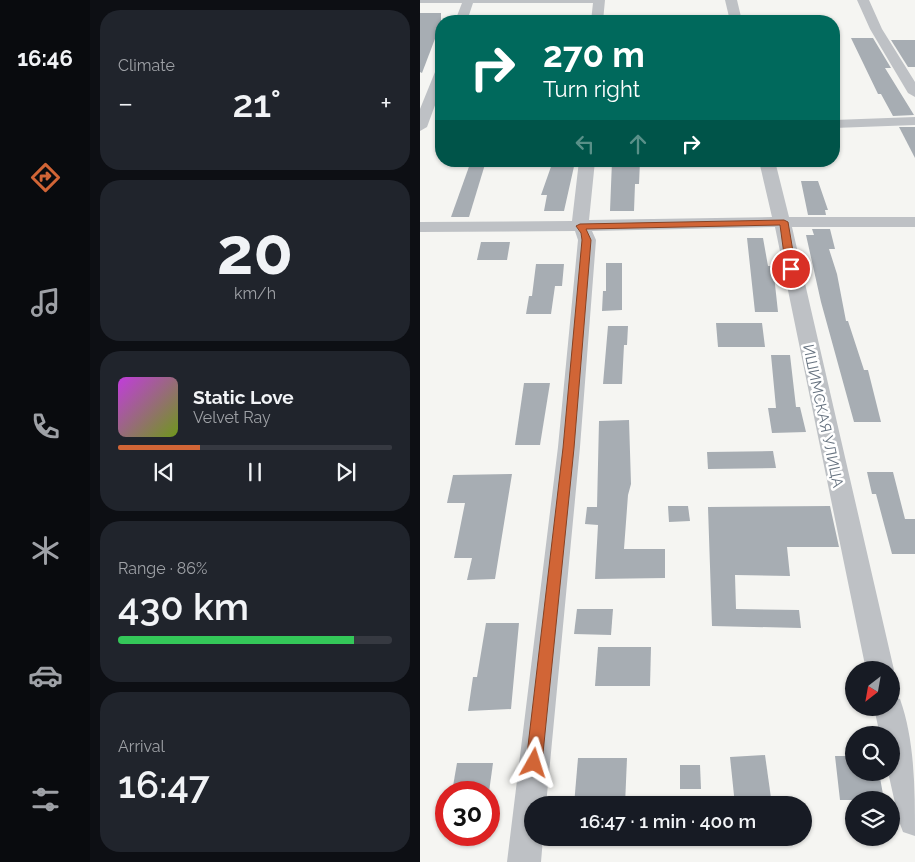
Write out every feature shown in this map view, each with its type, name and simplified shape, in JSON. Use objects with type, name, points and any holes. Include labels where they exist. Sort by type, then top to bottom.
[{"type":"street","points":[[420,0],[590,0]]},
{"type":"street","points":[[463,15],[469,0]]},
{"type":"street","points":[[598,15],[599,0]]},
{"type":"street","points":[[731,0],[735,15]]},
{"type":"street","points":[[863,0],[876,29],[915,93]]},
{"type":"street","points":[[420,127],[435,88]]},
{"type":"street","points":[[840,124],[915,121]]},
{"type":"street","points":[[524,862],[569,448],[587,240],[580,226],[586,167]]},
{"type":"street","name":"ИШИМСКАЯ УЛИЦА","points":[[769,167],[784,222],[791,269],[878,661]]},
{"type":"street","points":[[420,227],[915,222]]},
{"type":"street","points":[[891,716],[915,820]]},
{"type":"building","points":[[420,13],[441,13],[441,15],[435,15],[435,39],[422,73],[420,72]]},
{"type":"building","points":[[851,38],[873,38],[891,68],[885,68],[914,115],[893,116],[881,94],[878,94]]},
{"type":"building","points":[[891,40],[915,40],[915,67],[908,67]]},
{"type":"building","points":[[899,127],[915,127],[915,158]]},
{"type":"building","points":[[469,167],[484,167],[469,217],[451,217]]},
{"type":"building","points":[[551,167],[574,167],[564,211],[544,211],[547,195],[541,195]]},
{"type":"building","points":[[612,167],[640,167],[639,184],[635,184],[634,211],[610,211]]},
{"type":"building","points":[[801,181],[818,181],[828,210],[825,210],[826,215],[808,215]]},
{"type":"building","points":[[812,229],[830,229],[835,249],[829,249],[837,274],[846,321],[848,321],[864,370],[868,370],[881,422],[854,422],[821,302],[806,235],[814,235]]},
{"type":"building","points":[[747,238],[763,238],[768,266],[773,266],[778,312],[755,312]]},
{"type":"building","points":[[481,242],[510,242],[507,260],[477,260]]},
{"type":"building","points":[[606,263],[622,263],[622,310],[602,311],[603,291],[606,291]]},
{"type":"building","points":[[536,264],[564,264],[562,286],[555,286],[551,314],[526,314],[529,296],[532,296]]},
{"type":"building","points":[[716,323],[762,323],[765,347],[718,347]]},
{"type":"building","points":[[608,326],[628,326],[627,345],[624,345],[622,384],[603,384]]},
{"type":"building","points":[[771,355],[790,355],[796,407],[800,407],[806,432],[772,433],[768,408],[776,408]]},
{"type":"building","points":[[524,383],[550,383],[540,445],[515,445]]},
{"type":"building","points":[[629,420],[631,484],[628,495],[624,549],[665,549],[665,578],[595,579],[598,525],[585,524],[587,507],[597,507],[599,421]]},
{"type":"building","points":[[773,451],[776,468],[708,469],[707,452]]},
{"type":"building","points":[[867,472],[893,472],[905,519],[915,519],[915,554],[892,554],[876,494],[872,494]]},
{"type":"building","points":[[512,474],[495,579],[467,580],[472,558],[454,558],[465,503],[447,503],[453,475]]},
{"type":"building","points":[[668,506],[688,506],[690,521],[669,522]]},
{"type":"building","points":[[830,506],[839,547],[787,547],[790,576],[735,575],[736,609],[799,610],[801,628],[712,626],[708,507]]},
{"type":"building","points":[[577,609],[613,609],[611,635],[574,634]]},
{"type":"building","points":[[486,623],[519,623],[511,709],[468,711],[473,677],[477,677]]},
{"type":"building","points":[[598,647],[651,647],[650,686],[595,686]]},
{"type":"building","points":[[765,755],[771,796],[734,796],[730,757]]},
{"type":"building","points":[[835,756],[845,756],[845,781],[881,781],[882,791],[845,791],[845,800],[840,800]]},
{"type":"building","points":[[578,758],[627,758],[625,796],[575,796]]},
{"type":"building","points":[[457,763],[493,763],[491,781],[454,781]]},
{"type":"building","points":[[680,765],[700,765],[701,789],[680,789]]},
{"type":"route","points":[[534,763],[569,448],[583,287],[587,240],[580,226],[784,222],[791,269]]}]
